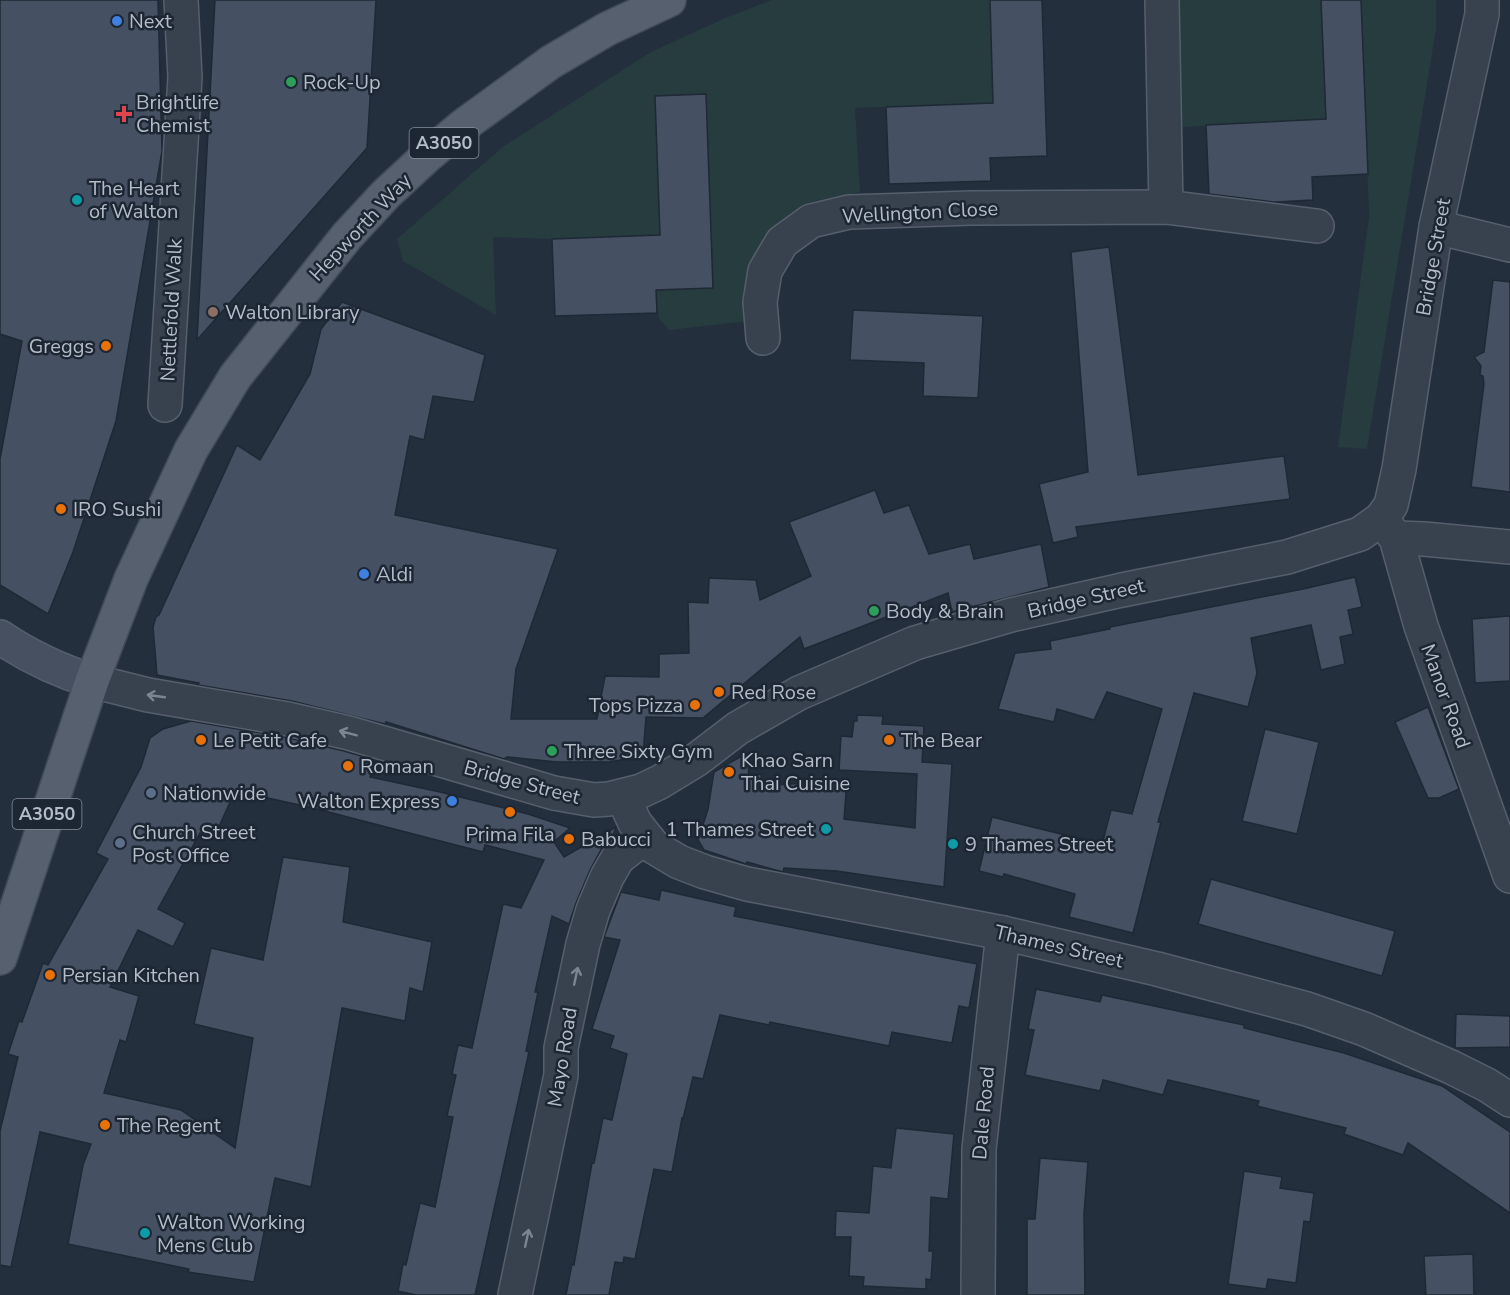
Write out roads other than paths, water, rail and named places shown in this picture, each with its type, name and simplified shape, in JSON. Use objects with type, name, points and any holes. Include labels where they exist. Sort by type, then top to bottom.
[{"type":"main road","name":"Hepworth Way","points":[[92,681],[131,579],[191,450],[209,417],[235,376],[346,236],[426,157],[508,92],[551,62],[607,29],[669,0]]},
{"type":"main road","name":"A3050","points":[[0,958],[92,681]]},
{"type":"street","name":"Nettlefold Walk","points":[[165,405],[185,77],[181,0]]},
{"type":"street","points":[[1162,0],[1166,207]]},
{"type":"street","name":"Bridge Street","points":[[92,681],[148,695],[288,719],[349,733],[554,793],[594,800],[623,797],[641,791],[677,772],[738,728],[799,693],[915,644],[1011,615],[1287,557],[1360,534],[1389,529],[1436,227],[1482,14],[1482,0]]},
{"type":"street","name":"Wellington Close","points":[[763,338],[760,302],[765,271],[782,242],[812,221],[849,212],[971,208],[1166,207],[1317,226]]},
{"type":"street","points":[[1436,227],[1510,245]]},
{"type":"street","points":[[1389,529],[1424,538],[1510,547]]},
{"type":"street","name":"Manor Road","points":[[1389,529],[1510,876]]},
{"type":"street","points":[[0,637],[15,648],[92,681]]},
{"type":"street","name":"Thames Street","points":[[623,797],[635,823],[645,837],[666,855],[696,869],[725,878],[1003,933],[1157,969],[1254,997],[1307,1009],[1364,1029],[1451,1067],[1487,1085],[1510,1100]]},
{"type":"street","name":"Mayo Road","points":[[515,1295],[561,1075],[561,1048],[583,944],[593,910],[618,858],[645,837]]},
{"type":"street","name":"Dale Road","points":[[978,1295],[979,1149],[1003,933]]},
{"type":"place","name":"Next","points":[[117,21]]},
{"type":"place","name":"Rock-Up","points":[[291,82]]},
{"type":"place","name":"Brightlife Chemist","points":[[124,114]]},
{"type":"place","name":"The Heart of Walton","points":[[77,200]]},
{"type":"place","name":"Walton Library","points":[[213,312]]},
{"type":"place","name":"Greggs","points":[[106,346]]},
{"type":"place","name":"IRO Sushi","points":[[61,509]]},
{"type":"place","name":"Aldi","points":[[364,574]]},
{"type":"place","name":"Body & Brain","points":[[874,611]]},
{"type":"place","name":"Red Rose","points":[[719,692]]},
{"type":"place","name":"Tops Pizza","points":[[695,705]]},
{"type":"place","name":"Le Petit Cafe","points":[[201,740]]},
{"type":"place","name":"The Bear","points":[[889,740]]},
{"type":"place","name":"Three Sixty Gym","points":[[552,751]]},
{"type":"place","name":"Romaan","points":[[348,766]]},
{"type":"place","name":"Khao Sarn Thai Cuisine","points":[[729,772]]},
{"type":"place","name":"Nationwide","points":[[151,793]]},
{"type":"place","name":"Walton Express","points":[[452,801]]},
{"type":"place","name":"Prima Fila","points":[[510,812]]},
{"type":"place","name":"1 Thames Street","points":[[826,829]]},
{"type":"place","name":"Babucci","points":[[569,839]]},
{"type":"place","name":"Church Street Post Office","points":[[120,843]]},
{"type":"place","name":"9 Thames Street","points":[[953,844]]},
{"type":"place","name":"Persian Kitchen","points":[[50,975]]},
{"type":"place","name":"The Regent","points":[[105,1125]]},
{"type":"place","name":"Walton Working Mens Club","points":[[145,1233]]}]
